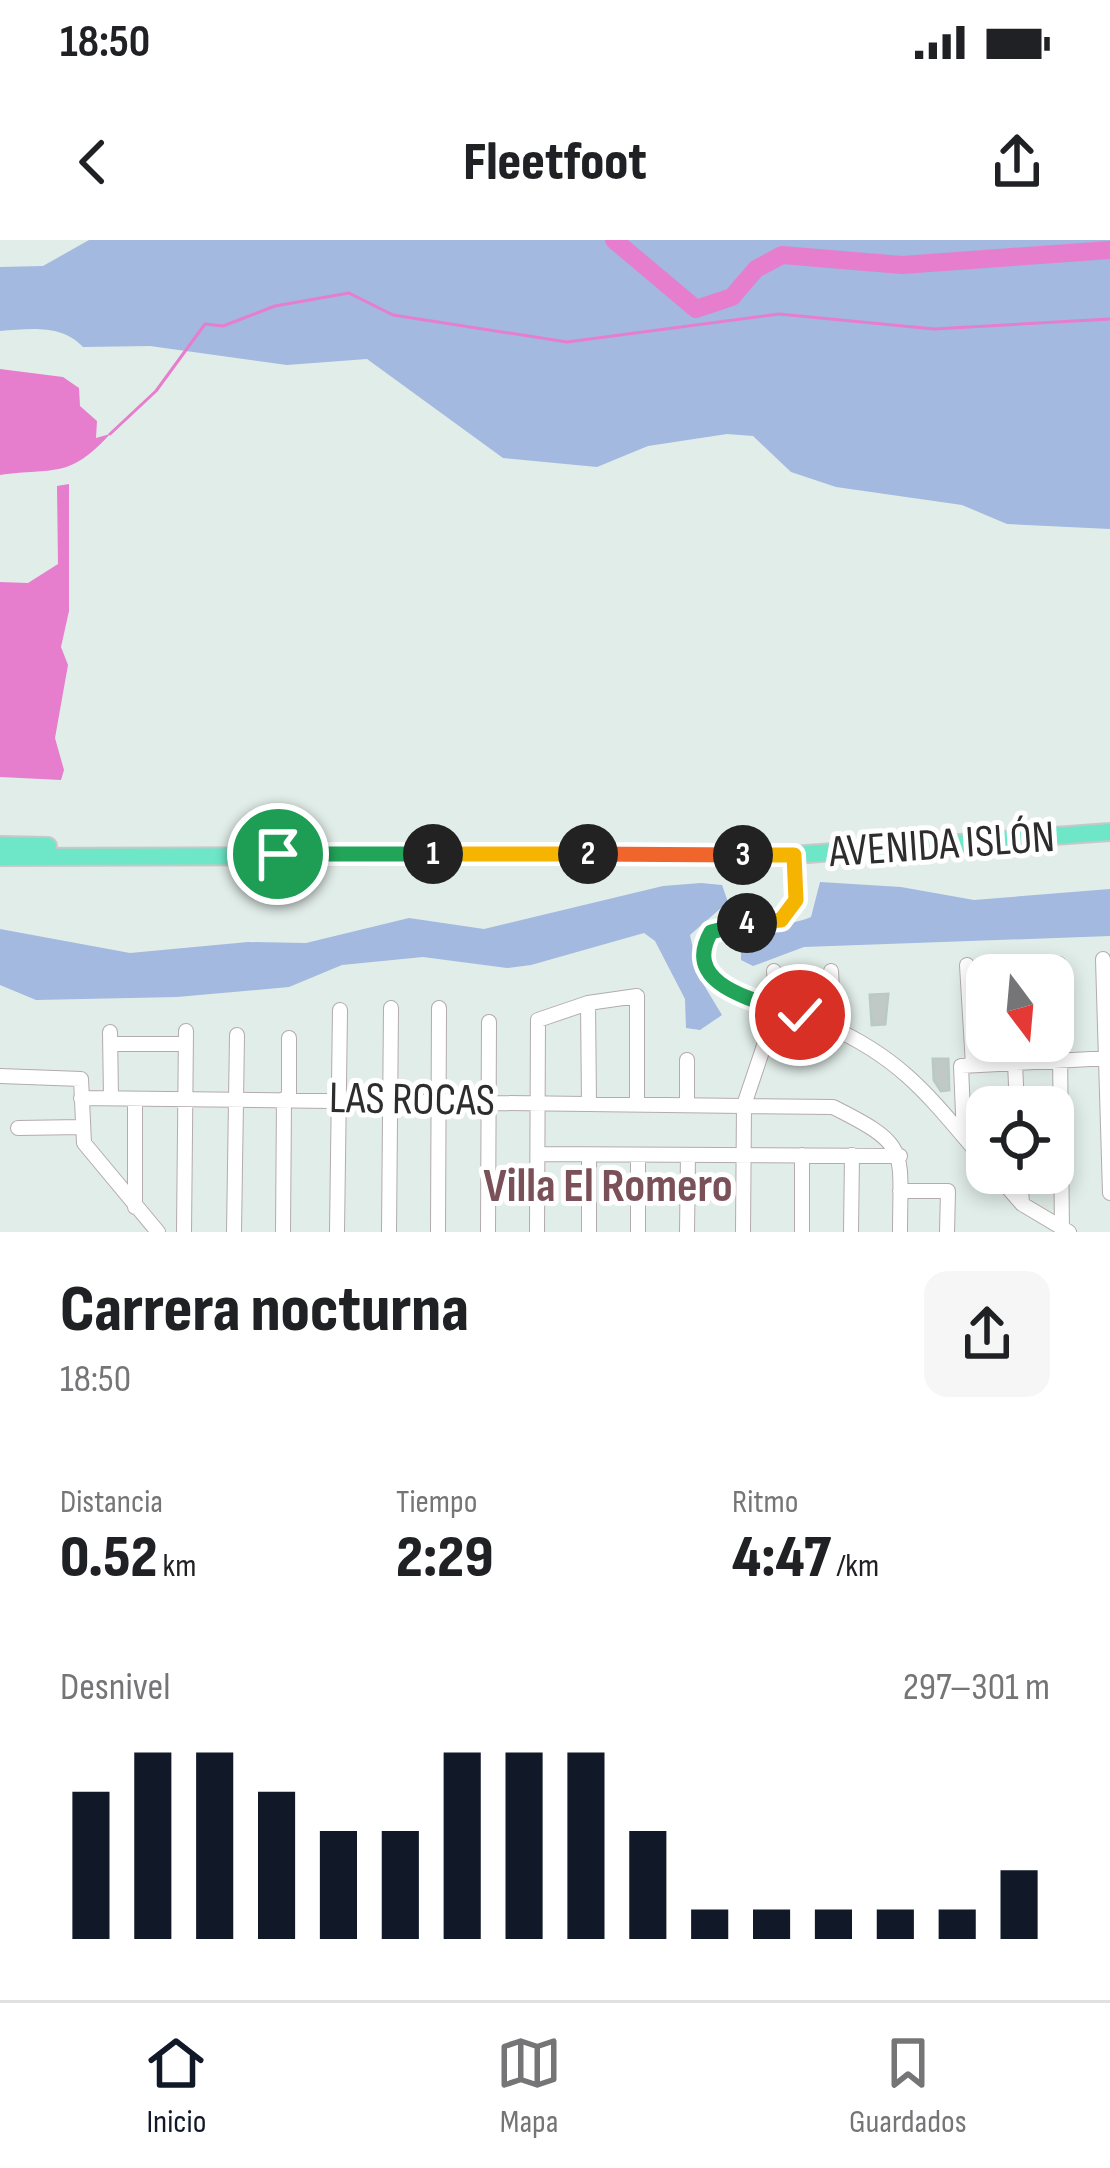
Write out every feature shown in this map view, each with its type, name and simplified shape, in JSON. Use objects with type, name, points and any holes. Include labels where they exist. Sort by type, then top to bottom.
[{"type":"main road","name":"AVENIDA ISLÓN","points":[[0,857],[126,853],[794,855],[1110,832]]},
{"type":"main road","name":"AVENIDA ISLÓN","points":[[0,845],[112,848],[126,853]]},
{"type":"street","points":[[794,855],[796,900],[789,914],[769,922],[718,926],[703,950],[711,980],[834,1029],[910,1075],[966,1139]]},
{"type":"street","points":[[1102,959],[1109,1058],[1110,1193]]},
{"type":"street","points":[[743,1232],[744,1105],[777,1007],[774,971]]},
{"type":"street","points":[[831,971],[834,1029]]},
{"type":"street","points":[[537,1232],[538,1020],[588,1003],[637,997],[637,1103]]},
{"type":"street","points":[[588,1003],[589,1102]]},
{"type":"street","points":[[389,1232],[391,1008]]},
{"type":"street","points":[[438,1232],[439,1008]]},
{"type":"street","points":[[337,1232],[340,1010]]},
{"type":"street","points":[[488,1232],[489,1022]]},
{"type":"street","points":[[234,1232],[237,1035]]},
{"type":"street","points":[[110,1098],[110,1038],[186,1038],[184,1232]]},
{"type":"street","points":[[284,1232],[289,1038]]},
{"type":"street","points":[[1074,1059],[1109,1058]]},
{"type":"street","points":[[687,1060],[687,1104]]},
{"type":"street","points":[[964,1137],[967,1065],[1015,1062],[1016,1086]]},
{"type":"street","points":[[1061,1062],[1066,1231]]},
{"type":"street","points":[[5,1076],[81,1079],[82,1127],[89,1152],[158,1232]]},
{"type":"street","name":"LAS ROCAS","points":[[81,1098],[833,1107],[895,1143],[900,1156]]},
{"type":"street","points":[[135,1099],[135,1207]]},
{"type":"street","points":[[18,1128],[82,1127]]},
{"type":"street","points":[[539,1154],[900,1156],[900,1232]]},
{"type":"street","points":[[589,1232],[590,1155]]},
{"type":"street","points":[[638,1155],[638,1232]]},
{"type":"street","points":[[687,1232],[688,1155]]},
{"type":"street","points":[[802,1155],[802,1232]]},
{"type":"street","points":[[851,1232],[852,1155]]},
{"type":"street","points":[[900,1191],[948,1191],[947,1232]]},
{"type":"street","points":[[1013,1194],[1066,1231]]},
{"type":"street","points":[[1021,1194],[1022,1204]]},
{"type":"shaded area","points":[[89,240],[1110,240],[1110,529],[1007,524],[962,505],[836,487],[791,472],[753,436],[727,434],[648,446],[597,467],[503,458],[367,359],[287,365],[150,346],[83,347],[65,335],[44,330],[0,331],[0,267],[43,266]]},
{"type":"shaded area","points":[[0,369],[63,377],[79,388],[80,406],[97,421],[96,438],[110,434],[71,465],[0,475]]},
{"type":"shaded area","points":[[69,484],[69,611],[61,647],[68,665],[55,738],[64,770],[61,780],[0,777],[0,582],[28,583],[58,564],[57,486]]},
{"type":"shaded area","points":[[820,882],[901,887],[974,900],[1110,889],[1110,936],[804,947],[753,966],[741,960],[743,948],[755,933],[811,917]]},
{"type":"shaded area","points":[[722,885],[728,902],[690,935],[699,977],[722,1015],[700,1030],[686,1028],[685,999],[655,941],[644,933],[531,965],[507,968],[423,957],[342,965],[289,987],[177,997],[36,1000],[0,985],[0,929],[130,953],[248,942],[306,943],[409,918],[484,929],[663,886]]},
{"type":"building","points":[[888,994],[885,1024],[872,1025],[870,995]]},
{"type":"building","points":[[933,1059],[948,1059],[949,1090],[941,1091],[934,1080]]},
{"type":"waterway","points":[[614,240],[696,309],[732,297],[756,269],[782,255],[902,265],[1110,250]]},
{"type":"waterway","points":[[110,434],[156,391],[205,324],[223,326],[275,306],[349,293],[393,315],[567,342],[779,314],[934,329],[1110,319]]},
{"type":"district","name":"Villa El Romero","points":[[608,1186]]},
{"type":"route","points":[[278,854],[794,855],[796,900],[789,914],[781,920],[718,926],[706,941],[702,960],[711,980],[721,986],[800,1015]]}]
